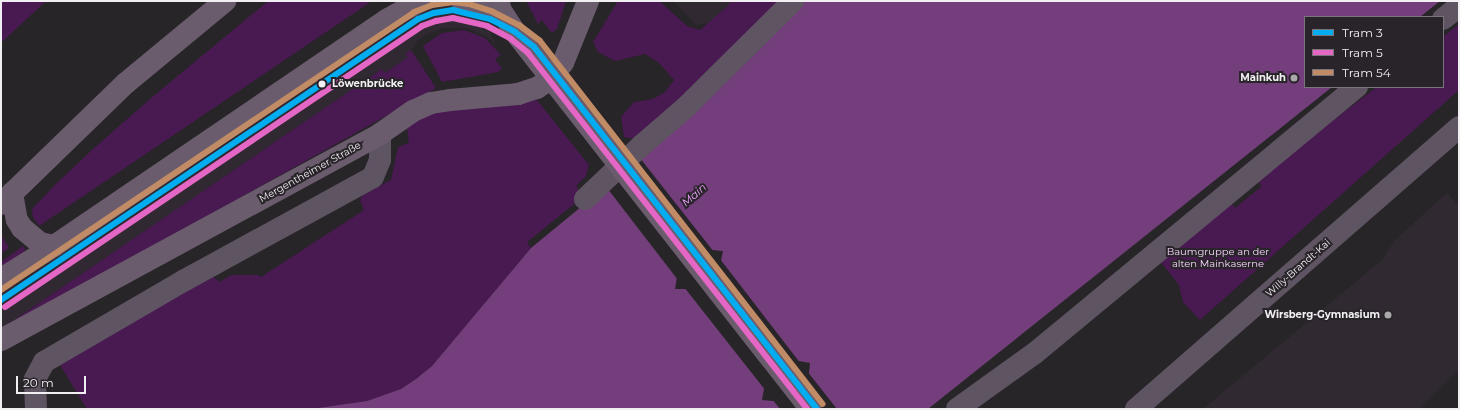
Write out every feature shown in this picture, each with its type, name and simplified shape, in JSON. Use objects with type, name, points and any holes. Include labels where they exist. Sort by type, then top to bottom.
[{"type":"main road","points":[[54,246],[40,243],[22,228],[7,198],[126,83],[225,1]]},
{"type":"main road","points":[[1,279],[54,246],[388,19],[421,1]]},
{"type":"main road","points":[[462,1],[499,5],[529,50],[811,409]]},
{"type":"main road","name":"Mergentheimer Straße","points":[[1,340],[380,134],[413,111],[431,103],[518,94],[538,88],[549,80],[563,63],[588,1]]},
{"type":"street","points":[[585,199],[642,145],[686,107],[793,1]]},
{"type":"street","points":[[1444,18],[1459,6]]},
{"type":"street","points":[[957,409],[1035,353],[1356,88]]},
{"type":"street","name":"Willy-Brandt-Kai","points":[[1136,409],[1459,127]]},
{"type":"street","points":[[32,407],[35,379],[44,362],[54,355],[185,280],[373,177],[380,160],[380,134]]},
{"type":"shaded area","points":[[673,1],[782,1],[769,13],[696,25]]},
{"type":"shaded area","points":[[439,5],[461,6],[482,15],[496,45],[487,37],[467,28],[444,28],[425,35],[418,40],[406,54],[408,57],[385,73],[382,69],[1,329],[1,290],[404,21],[427,8]]},
{"type":"shaded area","name":"Wirsberg-Gymnasium","points":[[1447,193],[1459,206],[1459,369],[1419,409],[1203,409],[1382,260],[1395,240]]},
{"type":"green space","points":[[1,1],[46,1],[1,43]]},
{"type":"green space","points":[[268,1],[372,1],[39,226],[33,217],[32,209],[57,183],[150,99]]},
{"type":"green space","points":[[526,1],[566,1],[557,29],[552,33],[542,20],[538,24]]},
{"type":"green space","points":[[618,1],[659,1],[687,26],[700,30],[728,6],[731,1],[782,1],[643,138],[635,139],[624,137],[621,117],[634,102],[653,99],[665,92],[674,80],[659,63],[645,54],[615,61],[598,52],[593,42]]},
{"type":"green space","name":"Baumgruppe an der alten Mainkaserne","points":[[1459,24],[1459,90],[1200,320],[1183,302],[1179,285],[1160,261],[1229,200],[1235,208],[1262,186],[1256,179],[1376,88],[1444,88],[1444,36]]},
{"type":"green space","points":[[464,30],[485,38],[501,55],[495,59],[502,69],[498,72],[442,82],[423,46],[442,33]]},
{"type":"green space","points":[[411,50],[436,88],[168,238],[1,329],[382,69],[385,73],[408,57],[405,54]]},
{"type":"green space","points":[[537,100],[589,165],[586,176],[576,186],[583,197],[527,242],[531,248],[432,366],[401,389],[367,401],[311,409],[87,409],[54,355],[214,277],[219,282],[232,275],[258,275],[261,277],[364,210],[360,200],[363,195],[391,180],[398,147],[409,143],[406,120],[421,113]]},
{"type":"green space","points":[[1,235],[9,248],[1,253]]},
{"type":"green space","points":[[23,246],[26,252],[1,270],[1,262]]},
{"type":"water","name":"Main","points":[[796,1],[1440,1],[1421,16],[1304,16],[1304,88],[1331,88],[928,409],[311,409],[367,401],[401,389],[416,379],[432,366],[531,248],[587,202]],"holes":[[[712,250],[723,251],[721,261],[686,289],[675,289],[677,277]],[[799,361],[810,363],[809,373],[773,401],[762,400],[764,389]]]},
{"type":"pier","points":[[636,153],[714,252],[678,280],[604,184]]},
{"type":"pier","points":[[720,259],[801,364],[766,391],[684,287]]},
{"type":"pier","points":[[807,371],[837,409],[780,409],[772,399]]},
{"type":"tram line","name":"54","points":[[1,290],[414,12],[432,5],[454,2],[469,4],[493,12],[519,25],[540,41],[823,404]]},
{"type":"tram line","name":"3","points":[[1,300],[418,19],[434,13],[453,10],[490,19],[515,32],[534,47],[817,409]]},
{"type":"tram line","name":"5","points":[[5,307],[422,26],[436,21],[453,18],[487,26],[511,39],[528,53],[807,409]]},
{"type":"place","name":"Mainkuh","points":[[1294,78]]},
{"type":"place","name":"Löwenbrücke","points":[[322,84]]},
{"type":"place","name":"Wirsberg-Gymnasium","points":[[1388,315]]}]
